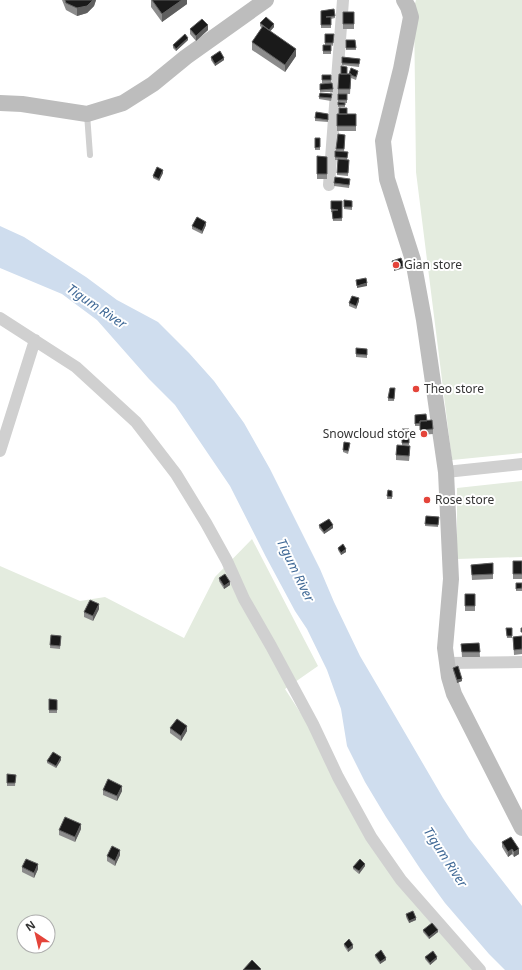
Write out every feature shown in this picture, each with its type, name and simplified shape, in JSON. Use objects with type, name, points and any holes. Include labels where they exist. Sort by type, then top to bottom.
[{"type":"street","points":[[0,103],[22,104],[87,114],[123,103],[152,84],[186,57],[266,0]]},
{"type":"street","points":[[329,185],[343,0]]},
{"type":"street","points":[[404,0],[411,17],[401,69],[383,141],[387,180],[413,260],[424,320],[446,472],[451,579],[445,648],[446,663],[454,694],[522,828]]},
{"type":"street","points":[[0,318],[76,367],[136,422],[176,474],[206,522],[227,561],[244,599],[313,724],[338,777],[371,837],[401,880],[480,970]]},
{"type":"street","points":[[0,452],[35,340]]},
{"type":"street","points":[[446,472],[522,464]]},
{"type":"street","points":[[446,663],[522,662]]},
{"type":"lane","points":[[87,114],[90,155]]},
{"type":"shaded area","points":[[416,0],[522,0],[522,453],[452,460],[416,172],[414,7]]},
{"type":"shaded area","points":[[522,481],[522,557],[457,559],[457,488]]},
{"type":"shaded area","points":[[252,539],[318,666],[285,689],[309,726],[333,778],[474,970],[0,970],[0,566],[80,601],[105,597],[184,638],[215,577]]},
{"type":"water","name":"Tigum River","points":[[0,226],[24,237],[86,277],[117,300],[158,322],[214,381],[244,423],[270,469],[320,569],[360,656],[443,798],[469,838],[522,906],[522,970],[505,970],[489,954],[445,903],[386,817],[365,782],[347,746],[341,709],[327,670],[307,629],[295,611],[230,486],[175,405],[149,379],[97,320],[62,294],[0,268]]},
{"type":"building","points":[[65,0],[93,0],[87,6],[77,8],[66,3]]},
{"type":"building","points":[[152,0],[182,0],[162,14]]},
{"type":"building","points":[[334,9],[335,16],[326,17],[331,17],[331,25],[321,25],[321,11]]},
{"type":"building","points":[[343,12],[354,12],[354,24],[343,24]]},
{"type":"building","points":[[266,17],[274,24],[269,30],[260,23]]},
{"type":"building","points":[[202,19],[208,25],[196,36],[190,29]]},
{"type":"building","points":[[263,26],[296,49],[285,65],[252,42]]},
{"type":"building","points":[[185,34],[188,38],[176,49],[173,45]]},
{"type":"building","points":[[325,34],[334,34],[333,43],[325,43]]},
{"type":"building","points":[[346,40],[355,40],[356,48],[346,48]]},
{"type":"building","points":[[323,45],[331,45],[331,51],[323,51]]},
{"type":"building","points":[[220,51],[224,58],[215,64],[211,57]]},
{"type":"building","points":[[342,57],[360,59],[359,64],[342,63]]},
{"type":"building","points":[[341,66],[347,67],[347,74],[341,74]]},
{"type":"building","points":[[351,68],[358,71],[356,77],[349,74]]},
{"type":"building","points":[[339,74],[351,74],[350,89],[338,89]]},
{"type":"building","points":[[322,75],[331,75],[331,80],[322,80]]},
{"type":"building","points":[[332,83],[333,89],[320,90],[320,84]]},
{"type":"building","points":[[320,93],[332,94],[331,98],[319,97]]},
{"type":"building","points":[[338,94],[347,94],[347,100],[338,100]]},
{"type":"building","points":[[338,102],[345,103],[345,105],[338,105]]},
{"type":"building","points":[[339,108],[347,108],[347,114],[339,114]]},
{"type":"building","points":[[316,112],[328,114],[328,120],[315,118]]},
{"type":"building","points":[[337,114],[356,114],[356,126],[337,126]]},
{"type":"building","points":[[338,134],[345,135],[344,149],[336,149]]},
{"type":"building","points":[[315,138],[320,138],[320,147],[315,148]]},
{"type":"building","points":[[335,151],[348,152],[347,158],[335,157]]},
{"type":"building","points":[[317,156],[327,157],[327,174],[317,174]]},
{"type":"building","points":[[338,159],[349,160],[348,173],[337,173]]},
{"type":"building","points":[[157,167],[163,170],[159,179],[153,176]]},
{"type":"building","points":[[335,177],[350,179],[349,185],[334,183]]},
{"type":"building","points":[[344,200],[352,201],[352,207],[344,207]]},
{"type":"building","points":[[331,201],[342,201],[342,218],[333,219],[332,211],[338,210],[331,209]]},
{"type":"building","points":[[197,217],[206,222],[202,231],[192,226]]},
{"type":"building","points":[[401,258],[404,266],[394,268],[392,261]]},
{"type":"building","points":[[366,278],[367,283],[357,286],[356,280]]},
{"type":"building","points":[[352,296],[359,298],[356,306],[349,303]]},
{"type":"building","points":[[356,348],[367,349],[367,355],[356,354]]},
{"type":"building","points":[[390,388],[395,388],[394,399],[388,398]]},
{"type":"building","points":[[426,414],[427,421],[420,421],[420,423],[415,424],[415,415]]},
{"type":"building","points":[[432,420],[433,429],[420,430],[420,421]]},
{"type":"building","points":[[402,429],[409,429],[409,443],[402,443]]},
{"type":"building","points":[[344,442],[350,443],[348,451],[343,450]]},
{"type":"building","points":[[397,445],[410,446],[409,456],[396,455]]},
{"type":"building","points":[[388,490],[392,491],[392,497],[387,496]]},
{"type":"building","points":[[426,516],[439,517],[438,525],[425,524]]},
{"type":"building","points":[[329,519],[333,525],[324,532],[319,525]]},
{"type":"building","points":[[343,544],[346,549],[341,553],[338,548]]},
{"type":"building","points":[[513,561],[522,561],[522,574],[513,574]]},
{"type":"building","points":[[493,563],[493,574],[472,575],[471,565]]},
{"type":"building","points":[[225,574],[230,582],[224,586],[219,578]]},
{"type":"building","points":[[516,583],[522,583],[522,588],[516,589]]},
{"type":"building","points":[[465,594],[475,594],[475,606],[465,606]]},
{"type":"building","points":[[90,600],[99,604],[93,616],[84,612]]},
{"type":"building","points":[[506,628],[512,628],[512,636],[507,636]]},
{"type":"building","points":[[51,635],[61,636],[60,646],[50,645]]},
{"type":"building","points":[[522,636],[522,649],[514,650],[513,637]]},
{"type":"building","points":[[479,643],[480,652],[462,652],[461,644]]},
{"type":"building","points":[[458,666],[462,679],[457,680],[453,668]]},
{"type":"building","points":[[49,699],[57,700],[57,710],[49,710]]},
{"type":"building","points":[[177,719],[187,726],[181,736],[170,728]]},
{"type":"building","points":[[53,752],[61,757],[56,766],[47,761]]},
{"type":"building","points":[[7,774],[16,775],[15,783],[7,783]]},
{"type":"building","points":[[108,779],[122,786],[117,796],[103,790]]},
{"type":"building","points":[[65,817],[81,824],[75,837],[59,830]]},
{"type":"building","points":[[511,837],[519,849],[514,852],[512,849],[508,852],[502,842]]},
{"type":"building","points":[[112,846],[120,850],[115,861],[107,856]]},
{"type":"building","points":[[26,859],[38,864],[34,873],[22,867]]},
{"type":"building","points":[[360,859],[365,864],[359,871],[353,867]]},
{"type":"building","points":[[413,911],[416,918],[409,921],[406,914]]},
{"type":"building","points":[[432,923],[438,930],[429,937],[423,930]]},
{"type":"building","points":[[349,939],[353,945],[348,949],[344,944]]},
{"type":"building","points":[[381,950],[386,958],[380,962],[375,955]]},
{"type":"building","points":[[433,951],[437,957],[430,963],[425,957]]},
{"type":"building","points":[[252,960],[261,969],[243,970]]},
{"type":"place","name":"Gian store","points":[[396,265]]},
{"type":"place","name":"Theo store","points":[[416,389]]},
{"type":"place","name":"Snowcloud store","points":[[424,434]]},
{"type":"place","name":"Rose store","points":[[427,500]]}]
